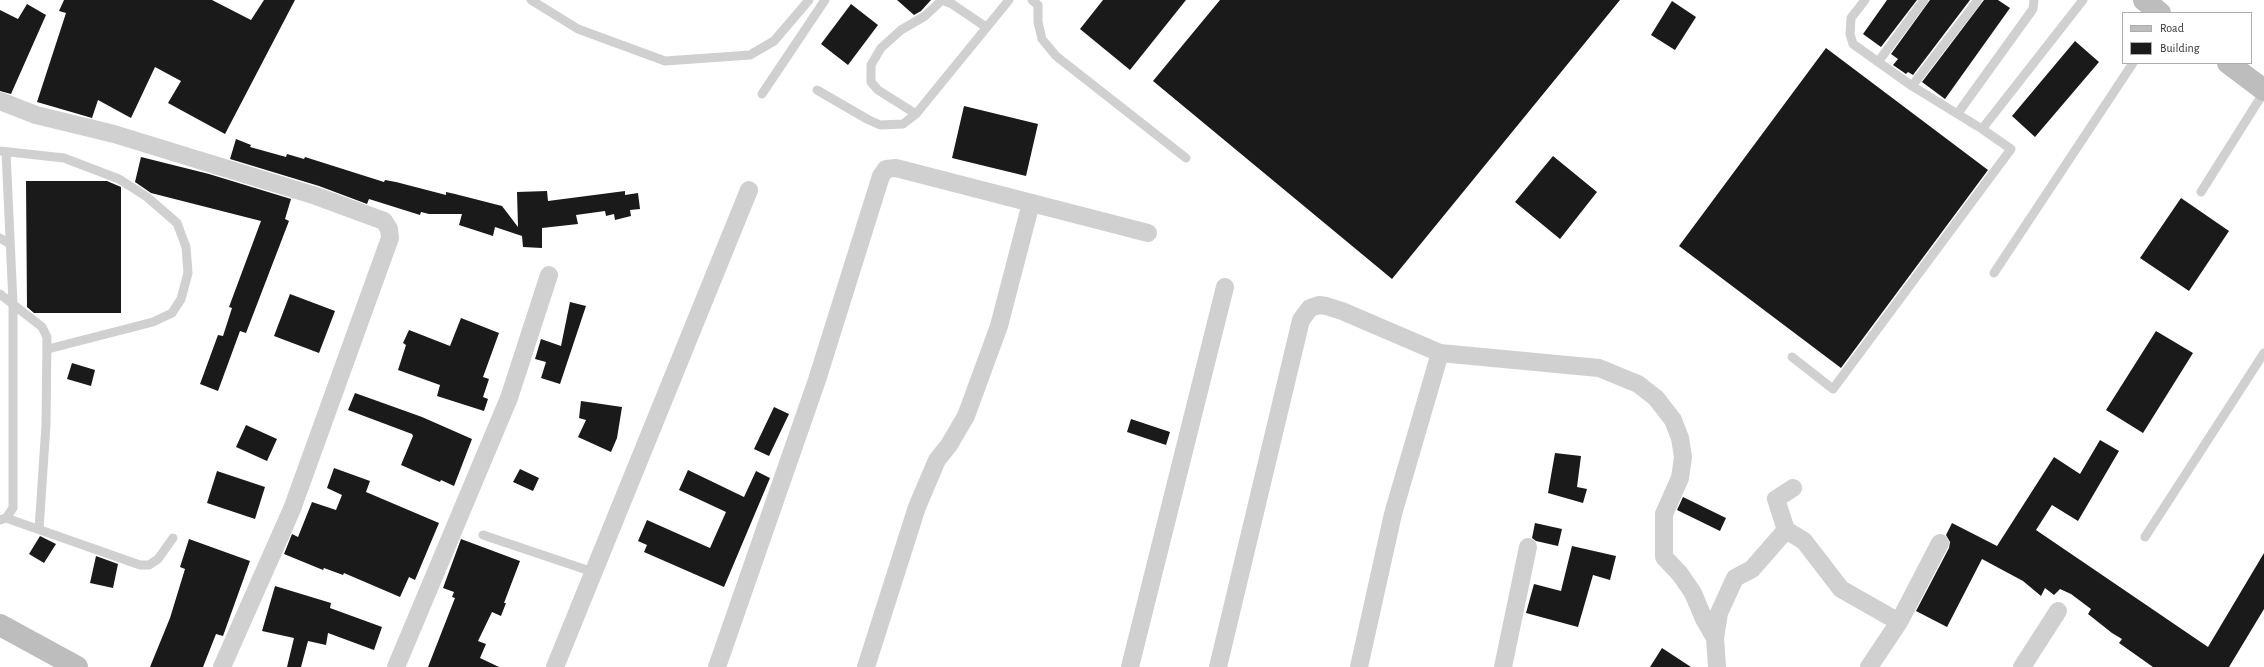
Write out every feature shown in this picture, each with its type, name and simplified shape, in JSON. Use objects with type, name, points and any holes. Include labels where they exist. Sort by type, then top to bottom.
[{"type":"street","points":[[2144,0],[2159,12]]},
{"type":"street","points":[[2229,64],[2264,91]]},
{"type":"street","points":[[0,101],[36,114],[114,134],[316,196],[384,221],[389,229],[390,238],[292,509],[222,667]]},
{"type":"street","points":[[717,667],[817,380],[881,176],[886,169],[896,168],[1148,233]]},
{"type":"street","points":[[555,667],[749,190]]},
{"type":"street","points":[[866,667],[917,507],[937,460],[949,445],[966,416],[999,326],[1031,203]]},
{"type":"street","points":[[396,667],[509,398],[549,275]]},
{"type":"street","points":[[1130,667],[1225,287]]},
{"type":"street","points":[[1218,667],[1301,320],[1310,308],[1319,305],[1326,306],[1440,353],[1599,368],[1638,384],[1656,398],[1673,420],[1680,438],[1683,457],[1680,478],[1664,514],[1664,557],[1680,574],[1693,593],[1704,619],[1715,638]]},
{"type":"street","points":[[1359,667],[1393,514],[1440,353]]},
{"type":"street","points":[[1793,488],[1776,499],[1786,530],[1804,542],[1841,589],[1899,622]]},
{"type":"street","points":[[1717,667],[1715,638],[1719,613],[1735,578],[1752,569],[1786,530]]},
{"type":"street","points":[[1869,667],[1899,622],[1940,543]]},
{"type":"street","points":[[1503,667],[1528,547]]},
{"type":"street","points":[[2022,667],[2058,611]]},
{"type":"street","points":[[0,624],[71,665]]},
{"type":"lane","points":[[531,0],[578,29],[665,61],[750,55],[774,41],[809,0]]},
{"type":"lane","points":[[762,94],[825,0]]},
{"type":"lane","points":[[916,114],[878,90],[871,82],[871,65],[881,48],[901,30],[925,16],[942,0],[952,4],[986,27]]},
{"type":"lane","points":[[817,90],[880,125],[903,124],[916,114],[1009,0]]},
{"type":"lane","points":[[1792,357],[1833,389],[2011,148],[1958,113],[1912,86],[1853,44],[1850,34],[1851,18],[1865,0]]},
{"type":"lane","points":[[1878,62],[1924,0]]},
{"type":"lane","points":[[1912,86],[1978,0]]},
{"type":"lane","points":[[1958,113],[2033,9],[2034,0]]},
{"type":"lane","points":[[1982,129],[2083,0]]},
{"type":"lane","points":[[1037,2],[1038,22],[1042,39],[1056,56],[1186,158]]},
{"type":"lane","points":[[1994,273],[2132,64]]},
{"type":"lane","points":[[2201,192],[2264,91]]},
{"type":"lane","points":[[48,349],[153,322],[172,313],[182,298],[188,273],[186,247],[176,222],[146,197],[119,178],[64,158],[3,152],[10,244],[12,303],[13,508],[3,519],[39,529],[140,565],[149,565],[158,559],[173,538]]},
{"type":"lane","points":[[0,238],[10,244]]},
{"type":"lane","points":[[0,294],[42,327],[47,337],[46,425],[39,529]]},
{"type":"lane","points":[[2145,537],[2264,353]]},
{"type":"lane","points":[[483,534],[593,572]]},
{"type":"building","points":[[64,0],[212,0],[251,20],[264,0],[295,0],[225,134],[168,103],[181,81],[155,67],[131,118],[98,100],[92,118],[37,102],[66,13],[59,11]]},
{"type":"building","points":[[897,0],[931,0],[921,11],[914,15]]},
{"type":"building","points":[[1103,0],[1186,0],[1130,70],[1080,29]]},
{"type":"building","points":[[1220,0],[1620,0],[1392,279],[1153,81]]},
{"type":"building","points":[[1887,0],[1917,0],[1881,47],[1863,34]]},
{"type":"building","points":[[1930,0],[1970,0],[1913,75],[1908,72],[1906,74],[1893,65],[1898,59],[1891,54]]},
{"type":"building","points":[[1984,0],[1998,0],[2010,8],[1945,99],[1922,82]]},
{"type":"building","points":[[1672,1],[1696,17],[1675,50],[1651,35]]},
{"type":"building","points":[[27,4],[46,15],[11,94],[0,91],[0,10],[18,19]]},
{"type":"building","points":[[851,4],[878,25],[848,65],[821,44]]},
{"type":"building","points":[[2075,41],[2099,62],[2035,137],[2012,116]]},
{"type":"building","points":[[1826,48],[1988,170],[1841,368],[1679,246]]},
{"type":"building","points":[[964,106],[1038,124],[1026,176],[952,158]]},
{"type":"building","points":[[236,139],[251,145],[250,147],[286,157],[287,154],[304,159],[305,157],[384,182],[385,180],[396,182],[446,195],[446,192],[502,206],[518,227],[517,192],[547,191],[548,201],[625,191],[625,195],[638,193],[640,209],[630,210],[631,216],[615,220],[614,214],[606,216],[605,211],[576,215],[578,224],[542,228],[542,248],[523,247],[522,236],[495,227],[493,236],[459,225],[462,214],[429,214],[421,212],[420,215],[369,199],[367,204],[319,186],[230,159]]},
{"type":"building","points":[[1553,156],[1597,192],[1560,239],[1515,202]]},
{"type":"building","points":[[141,157],[209,174],[291,199],[285,219],[289,221],[246,333],[240,331],[218,391],[200,384],[218,335],[223,336],[232,308],[229,307],[261,221],[151,193],[135,182]]},
{"type":"building","points":[[26,181],[107,181],[121,187],[121,313],[34,313],[27,307]]},
{"type":"building","points":[[2181,198],[2229,231],[2189,291],[2140,258]]},
{"type":"building","points":[[290,294],[335,311],[319,353],[274,336]]},
{"type":"building","points":[[570,302],[586,306],[560,384],[541,378],[546,362],[535,359],[541,339],[561,346]]},
{"type":"building","points":[[461,318],[499,333],[483,377],[489,379],[483,397],[488,399],[484,411],[437,396],[440,385],[398,370],[406,345],[403,343],[409,330],[450,346]]},
{"type":"building","points":[[2156,331],[2193,353],[2143,433],[2106,410]]},
{"type":"building","points":[[72,363],[95,370],[91,386],[67,379]]},
{"type":"building","points":[[355,393],[422,417],[472,439],[454,486],[441,480],[440,482],[401,465],[413,436],[412,434],[348,410]]},
{"type":"building","points":[[581,401],[622,407],[617,438],[611,452],[578,437],[586,420],[579,418]]},
{"type":"building","points":[[774,407],[789,414],[769,456],[754,449]]},
{"type":"building","points":[[1131,419],[1170,432],[1166,445],[1127,432]]},
{"type":"building","points":[[246,425],[277,439],[267,461],[236,447]]},
{"type":"building","points":[[2100,440],[2119,451],[2078,521],[2052,505],[2036,530],[2208,647],[2264,553],[2264,609],[2229,667],[2153,667],[2119,643],[2122,639],[2088,614],[2091,609],[2071,594],[2060,589],[2054,595],[2045,588],[2041,596],[2023,581],[1982,559],[1947,627],[1916,611],[1949,548],[1950,542],[1946,535],[1952,523],[1997,546],[2054,457],[2080,474]]},
{"type":"building","points":[[1555,453],[1581,456],[1577,487],[1587,489],[1583,503],[1548,493]]},
{"type":"building","points":[[334,468],[370,481],[366,492],[439,523],[415,580],[409,577],[400,597],[344,573],[343,575],[324,568],[323,570],[284,554],[292,534],[298,537],[312,502],[336,510],[342,495],[327,488]]},
{"type":"building","points":[[520,469],[539,478],[533,491],[513,482]]},
{"type":"building","points":[[688,470],[744,497],[756,471],[770,478],[724,587],[644,552],[647,545],[638,541],[647,520],[710,548],[726,512],[679,490]]},
{"type":"building","points":[[217,471],[265,487],[255,519],[207,503]]},
{"type":"building","points":[[1683,497],[1726,518],[1720,531],[1677,510]]},
{"type":"building","points":[[1535,523],[1562,529],[1558,546],[1536,541],[1532,538]]},
{"type":"building","points":[[40,536],[56,544],[44,563],[29,554]]},
{"type":"building","points":[[189,539],[250,561],[223,636],[216,634],[203,667],[150,667],[170,618],[185,569],[180,567]]},
{"type":"building","points":[[461,539],[520,561],[504,603],[506,603],[501,616],[492,612],[478,641],[486,644],[480,658],[499,667],[428,667],[455,598],[452,597],[454,592],[443,588]]},
{"type":"building","points":[[1572,546],[1616,556],[1610,580],[1593,575],[1578,627],[1526,613],[1534,584],[1561,591]]},
{"type":"building","points":[[96,556],[118,564],[113,588],[90,583]]},
{"type":"building","points":[[275,586],[331,603],[330,608],[382,627],[374,650],[328,633],[326,645],[308,641],[301,667],[287,667],[294,638],[262,631]]},
{"type":"building","points":[[1662,648],[1691,667],[1650,667]]}]
